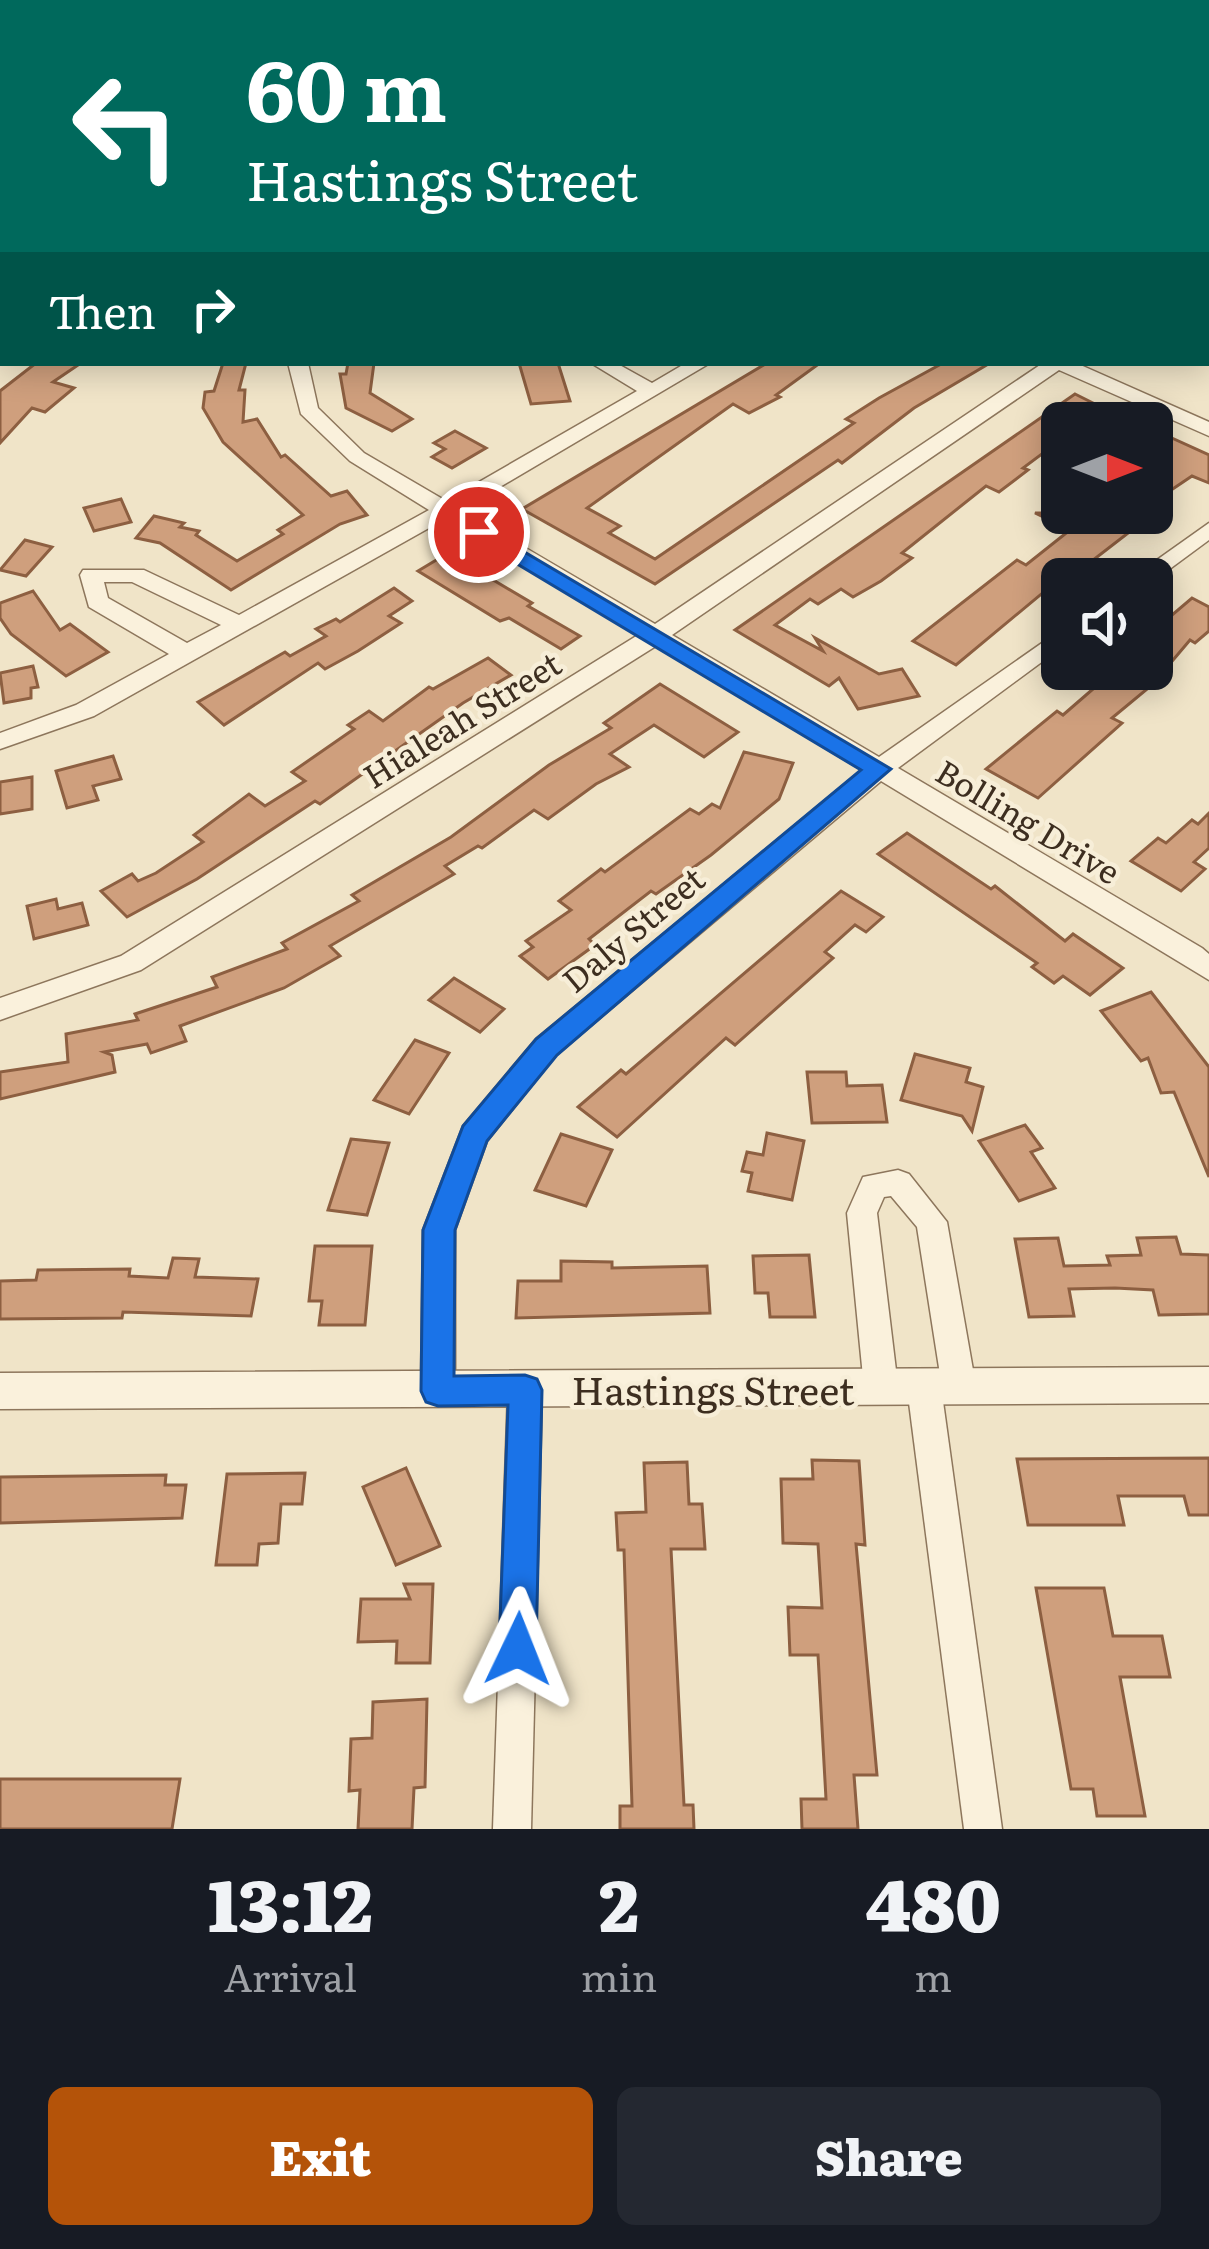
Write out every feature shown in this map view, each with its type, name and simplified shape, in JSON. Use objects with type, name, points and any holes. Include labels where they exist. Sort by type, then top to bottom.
[{"type":"street","name":"Bolling Drive","points":[[299,366],[308,410],[357,457],[879,769],[1203,954]]},
{"type":"street","points":[[606,366],[652,392]]},
{"type":"street","points":[[0,741],[23,737],[187,653],[695,366]]},
{"type":"street","name":"Hialeah Street","points":[[0,1009],[131,963],[654,636],[1054,366]]},
{"type":"street","points":[[1065,366],[1209,430]]},
{"type":"street","points":[[1170,558],[1209,530]]},
{"type":"street","points":[[187,653],[97,602],[91,575],[136,575],[239,624]]},
{"type":"street","name":"Daly Street","points":[[438,1391],[439,1230],[474,1135],[546,1047],[879,769],[1041,651]]},
{"type":"street","points":[[881,1387],[862,1213],[874,1186],[898,1183],[932,1222],[942,1387],[983,1829]]},
{"type":"street","name":"Hastings Street","points":[[0,1391],[1209,1385]]},
{"type":"street","points":[[512,1829],[525,1390]]},
{"type":"building","points":[[32,366],[77,366],[53,382],[74,388],[45,412],[32,408],[0,443],[0,391]]},
{"type":"building","points":[[222,366],[245,366],[239,390],[245,390],[243,422],[257,419],[281,457],[285,455],[331,496],[347,491],[367,515],[340,524],[231,590],[160,543],[136,538],[154,516],[199,531],[196,535],[237,561],[283,534],[278,530],[303,515],[223,442],[203,408],[205,392],[214,391]]},
{"type":"building","points":[[347,366],[374,366],[370,393],[412,419],[392,431],[346,408],[340,374],[346,374]]},
{"type":"building","points":[[520,366],[559,366],[570,401],[531,404]]},
{"type":"building","points":[[762,366],[816,366],[776,395],[780,397],[749,413],[733,404],[587,508],[620,526],[609,533],[655,559],[854,423],[846,419],[879,398],[938,366],[985,366],[914,408],[842,463],[838,460],[655,584],[522,509]]},
{"type":"building","points":[[1075,394],[1091,402],[1063,402]]},
{"type":"building","points":[[1041,418],[1041,455],[1023,468],[1028,470],[999,492],[986,486],[902,553],[912,558],[881,581],[853,597],[841,589],[818,604],[810,599],[775,625],[823,651],[815,638],[879,674],[902,669],[919,696],[858,709],[839,678],[829,686],[735,630]]},
{"type":"building","points":[[455,431],[486,448],[452,468],[432,457],[445,449],[434,443]]},
{"type":"building","points":[[1173,439],[1209,455],[1209,483],[1192,476],[1173,489]]},
{"type":"building","points":[[121,499],[131,522],[94,531],[84,508]]},
{"type":"building","points":[[1065,534],[1127,534],[1096,558],[1041,558],[1041,594],[956,665],[913,641],[1017,560],[1026,565]]},
{"type":"building","points":[[25,540],[52,547],[26,576],[0,570]]},
{"type":"building","points":[[448,553],[580,636],[561,649],[509,618],[500,621],[418,571]]},
{"type":"building","points":[[394,588],[412,601],[389,616],[401,623],[358,651],[325,669],[318,663],[224,725],[198,702],[285,652],[290,656],[326,636],[316,629],[336,619],[340,622]]},
{"type":"building","points":[[33,591],[60,630],[70,624],[108,652],[66,676],[11,634],[0,618],[0,603]]},
{"type":"building","points":[[1192,598],[1209,607],[1209,631],[1195,643],[1190,640],[1173,660],[1173,614]]},
{"type":"building","points":[[488,658],[511,675],[463,703],[320,804],[315,801],[197,879],[127,917],[101,891],[132,874],[138,881],[156,873],[203,842],[194,835],[249,794],[265,806],[305,781],[292,772],[354,729],[348,725],[369,711],[383,721],[429,687]]},
{"type":"building","points":[[33,666],[38,687],[31,688],[31,698],[4,703],[0,673]]},
{"type":"building","points":[[660,684],[738,732],[704,757],[654,725],[610,754],[629,767],[548,819],[534,810],[482,848],[445,866],[454,874],[330,946],[340,956],[284,988],[180,1026],[186,1041],[151,1053],[147,1044],[104,1052],[112,1055],[115,1072],[0,1099],[0,1072],[68,1062],[66,1034],[138,1020],[135,1014],[217,987],[212,977],[287,949],[282,943],[359,901],[352,895],[451,837],[549,765],[611,728],[604,723]]},
{"type":"building","points":[[1092,690],[1146,690],[1112,718],[1122,723],[1038,798],[986,769],[1057,711],[1063,715]]},
{"type":"building","points":[[744,752],[793,763],[779,799],[711,855],[656,894],[651,891],[589,939],[595,945],[548,979],[520,956],[533,947],[526,941],[571,910],[559,901],[601,869],[605,872],[690,809],[699,814],[712,804],[720,808]]},
{"type":"building","points":[[113,756],[121,779],[93,786],[98,800],[67,808],[56,771]]},
{"type":"building","points":[[32,777],[32,809],[0,814],[0,782]]},
{"type":"building","points":[[1209,813],[1209,848],[1194,862],[1205,869],[1181,891],[1131,861],[1158,838],[1166,843],[1192,820],[1198,824]]},
{"type":"building","points":[[907,833],[991,889],[995,886],[1065,941],[1073,934],[1123,968],[1090,995],[1063,976],[1054,983],[1032,967],[1037,963],[878,854]]},
{"type":"building","points":[[841,891],[883,917],[866,932],[855,925],[825,952],[833,958],[735,1045],[726,1038],[617,1137],[578,1107],[621,1070],[626,1074]]},
{"type":"building","points":[[56,899],[58,909],[82,903],[88,925],[34,939],[27,906]]},
{"type":"building","points":[[454,978],[504,1009],[480,1032],[429,1000]]},
{"type":"building","points":[[1151,992],[1209,1067],[1209,1177],[1174,1092],[1161,1093],[1148,1058],[1141,1061],[1101,1011]]},
{"type":"building","points":[[415,1040],[449,1053],[409,1114],[374,1100]]},
{"type":"building","points":[[915,1054],[970,1068],[966,1082],[983,1087],[972,1131],[962,1116],[901,1100]]},
{"type":"building","points":[[807,1072],[846,1072],[847,1086],[882,1085],[887,1122],[812,1123]]},
{"type":"building","points":[[1025,1125],[1042,1148],[1031,1152],[1055,1188],[1019,1201],[979,1141]]},
{"type":"building","points":[[767,1133],[804,1141],[792,1200],[748,1191],[752,1173],[742,1171],[747,1152],[763,1155]]},
{"type":"building","points":[[561,1134],[612,1150],[586,1206],[535,1190]]},
{"type":"building","points":[[351,1139],[389,1143],[367,1215],[328,1210]]},
{"type":"building","points":[[1176,1237],[1181,1254],[1209,1255],[1209,1314],[1159,1315],[1153,1290],[1115,1288],[1069,1289],[1074,1316],[1029,1317],[1015,1239],[1058,1238],[1064,1266],[1110,1265],[1107,1256],[1141,1255],[1137,1238]]},
{"type":"building","points":[[315,1246],[372,1246],[365,1325],[319,1325],[322,1301],[309,1301]]},
{"type":"building","points":[[809,1255],[815,1317],[770,1317],[768,1293],[755,1293],[753,1256]]},
{"type":"building","points":[[173,1258],[199,1259],[195,1277],[258,1279],[251,1316],[123,1312],[122,1318],[0,1319],[0,1281],[36,1280],[38,1270],[130,1269],[129,1276],[168,1278]]},
{"type":"building","points":[[561,1261],[612,1262],[612,1268],[707,1266],[710,1313],[516,1318],[518,1281],[561,1281]]},
{"type":"building","points":[[1209,1458],[1209,1515],[1189,1515],[1184,1496],[1118,1496],[1124,1525],[1028,1525],[1017,1459]]},
{"type":"building","points":[[812,1460],[859,1461],[865,1545],[856,1544],[877,1775],[854,1775],[858,1829],[802,1829],[801,1799],[826,1799],[818,1655],[790,1655],[788,1607],[822,1608],[818,1544],[783,1543],[781,1479],[813,1479]]},
{"type":"building","points":[[687,1462],[689,1504],[702,1504],[705,1549],[671,1549],[684,1805],[693,1805],[694,1829],[620,1829],[620,1806],[632,1806],[624,1550],[618,1550],[616,1513],[646,1512],[644,1463]]},
{"type":"building","points":[[406,1468],[440,1546],[396,1565],[363,1487]]},
{"type":"building","points":[[305,1473],[302,1504],[281,1504],[278,1543],[259,1544],[257,1565],[216,1565],[227,1474]]},
{"type":"building","points":[[166,1475],[165,1485],[186,1485],[182,1518],[0,1523],[0,1477]]},
{"type":"building","points":[[404,1584],[433,1584],[430,1663],[396,1663],[397,1641],[358,1642],[361,1599],[410,1599]]},
{"type":"building","points":[[1036,1588],[1104,1588],[1113,1636],[1162,1636],[1170,1677],[1120,1677],[1145,1816],[1097,1816],[1093,1789],[1071,1789]]},
{"type":"building","points":[[427,1699],[425,1787],[414,1788],[412,1829],[358,1829],[360,1790],[349,1791],[351,1739],[372,1738],[373,1702]]},
{"type":"building","points":[[0,1779],[180,1779],[172,1829],[0,1829]]},
{"type":"route","points":[[479,532],[879,769],[546,1047],[474,1135],[439,1230],[438,1391],[525,1390],[518,1649]]}]
